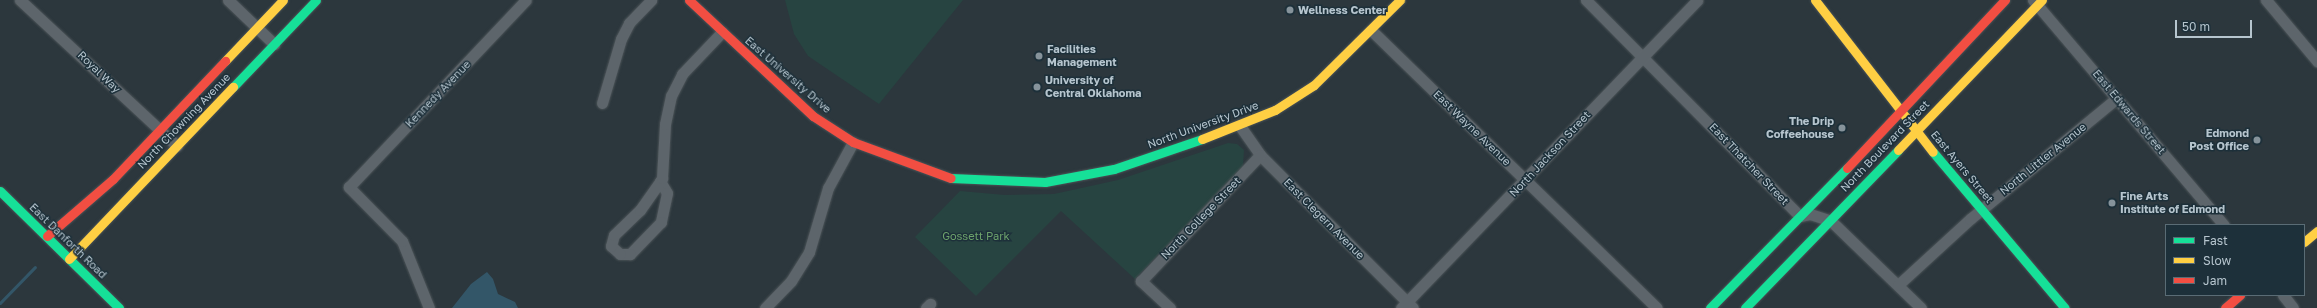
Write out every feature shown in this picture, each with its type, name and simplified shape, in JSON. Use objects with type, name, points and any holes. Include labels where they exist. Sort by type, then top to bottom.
[{"type":"street","name":"Royal Way","points":[[20,0],[177,146]]},
{"type":"street","points":[[228,0],[274,44]]},
{"type":"street","name":"North Chowning Avenue","points":[[46,236],[112,179],[283,0]]},
{"type":"street","name":"North Chowning Avenue","points":[[69,259],[316,0]]},
{"type":"street","name":"Kennedy Avenue","points":[[429,308],[402,241],[349,187],[526,0]]},
{"type":"street","points":[[602,103],[621,39],[629,23],[651,0]]},
{"type":"street","name":"East University Drive","points":[[688,0],[813,116],[853,142],[945,177],[989,182],[1045,182]]},
{"type":"street","name":"North University Drive","points":[[1045,182],[1114,169],[1240,126],[1275,110],[1314,84],[1372,31],[1400,0]]},
{"type":"street","name":"East Thatcher Street","points":[[1586,0],[1800,216]]},
{"type":"street","name":"North Jackson Street","points":[[1407,306],[1642,55],[1697,0]]},
{"type":"street","name":"East Ayers Street","points":[[1815,0],[1901,112],[2065,308]]},
{"type":"street","name":"North Boulevard Street","points":[[1710,308],[1901,112],[2006,0]]},
{"type":"street","points":[[2266,0],[2317,61]]},
{"type":"street","name":"North Boulevard Street","points":[[1745,308],[1832,221],[2038,1]]},
{"type":"street","name":"East Edwards Street","points":[[2038,1],[2223,224]]},
{"type":"street","name":"East Wayne Avenue","points":[[1372,31],[1657,308]]},
{"type":"street","points":[[660,181],[667,193],[661,222],[630,254],[620,254],[611,246],[614,235],[640,210],[660,181],[665,124],[671,96],[682,74],[722,32]]},
{"type":"street","name":"North Littler Avenue","points":[[1898,285],[1982,209],[2117,98]]},
{"type":"street","name":"East Clegern Avenue","points":[[1240,126],[1260,155],[1407,306]]},
{"type":"street","points":[[765,308],[791,281],[809,252],[828,188],[853,142]]},
{"type":"street","name":"North College Street","points":[[1170,308],[1141,281],[1260,155]]},
{"type":"street","name":"East Danforth Road","points":[[0,191],[119,308]]},
{"type":"street","points":[[1800,216],[1810,214],[1832,221],[1922,308]]},
{"type":"street","points":[[2305,241],[2317,231]]},
{"type":"street","points":[[2224,308],[2239,296]]},
{"type":"street","points":[[2284,296],[2293,308]]},
{"type":"green space","points":[[785,0],[963,0],[879,104],[808,56],[794,34]]},
{"type":"green space","name":"Gossett Park","points":[[1228,143],[1237,144],[1244,150],[1243,166],[1135,279],[1061,211],[976,296],[915,237],[960,191],[1005,195],[1054,194],[1118,180]]},
{"type":"water","points":[[487,272],[493,279],[498,294],[515,302],[518,308],[452,308],[471,284]]},
{"type":"waterway","points":[[0,303],[35,267]]},
{"type":"traffic: fast","points":[[233,87],[316,0]]},
{"type":"traffic: fast","points":[[951,178],[1045,182],[1114,169],[1202,139]]},
{"type":"traffic: fast","points":[[1745,308],[1898,150]]},
{"type":"traffic: fast","points":[[1933,152],[2065,308]]},
{"type":"traffic: fast","points":[[1710,308],[1847,168]]},
{"type":"traffic: fast","points":[[0,191],[119,308]]},
{"type":"traffic: slow","points":[[225,61],[283,0]]},
{"type":"traffic: slow","points":[[1202,139],[1275,110],[1314,85],[1400,0]]},
{"type":"traffic: slow","points":[[1815,0],[1933,152]]},
{"type":"traffic: slow","points":[[1898,150],[2042,0]]},
{"type":"traffic: slow","points":[[69,259],[233,87]]},
{"type":"traffic: slow","points":[[2305,241],[2317,231]]},
{"type":"traffic: jam","points":[[689,0],[813,116],[853,142],[951,178]]},
{"type":"traffic: jam","points":[[1847,168],[2005,0]]},
{"type":"traffic: jam","points":[[47,236],[113,179],[225,61]]},
{"type":"traffic: jam","points":[[2225,308],[2239,296]]},
{"type":"place","name":"Wellness Center","points":[[1290,10]]},
{"type":"place","name":"Facilities Management","points":[[1039,56]]},
{"type":"place","name":"University of Central Oklahoma","points":[[1037,87]]},
{"type":"place","name":"The Drip Coffeehouse","points":[[1842,128]]},
{"type":"place","name":"Edmond Post Office","points":[[2257,140]]},
{"type":"place","name":"Fine Arts Institute of Edmond","points":[[2112,203]]}]
